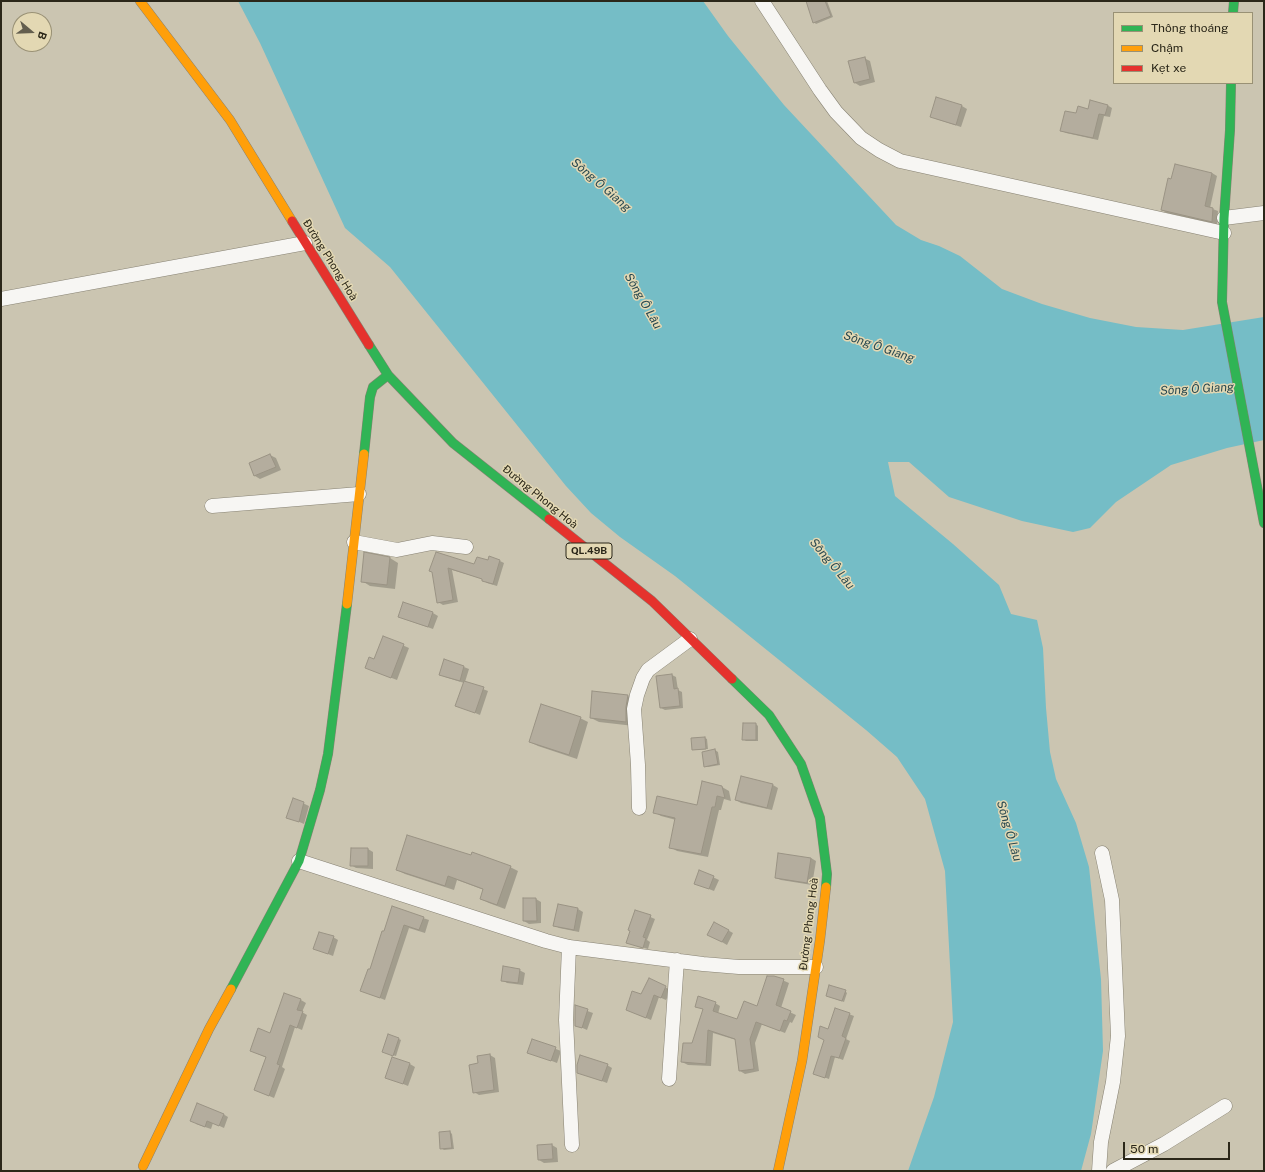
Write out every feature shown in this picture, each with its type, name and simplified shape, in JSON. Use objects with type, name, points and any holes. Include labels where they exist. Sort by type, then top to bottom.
[{"type":"main road","name":"Đường Phong Hoà","points":[[140,1],[230,120],[388,375],[453,443],[652,601],[769,715],[801,764],[820,818],[827,874],[816,967],[802,1061],[778,1171]]},
{"type":"main road","points":[[1233,12],[1234,1]]},
{"type":"main road","points":[[1231,84],[1230,130],[1224,218],[1222,302],[1264,524]]},
{"type":"main road","points":[[143,1166],[209,1029],[300,861],[312,821],[328,754],[337,688],[370,397],[373,387],[388,375]]},
{"type":"street","points":[[762,1],[836,112],[861,138],[900,161],[1224,233]]},
{"type":"street","points":[[1224,218],[1264,213]]},
{"type":"street","points":[[1,299],[305,243]]},
{"type":"street","points":[[212,506],[359,494]]},
{"type":"street","points":[[354,542],[397,550],[432,543],[466,547]]},
{"type":"street","points":[[639,808],[638,764],[634,710],[637,695],[643,678],[648,670],[690,639]]},
{"type":"street","points":[[1099,1171],[1101,1142],[1113,1082],[1118,1036],[1112,900],[1102,853]]},
{"type":"street","points":[[300,861],[546,941],[569,947],[703,964],[739,967],[816,967]]},
{"type":"street","points":[[569,947],[566,1020],[572,1145]]},
{"type":"street","points":[[669,1079],[677,960]]},
{"type":"street","points":[[1113,1171],[1164,1144],[1225,1106]]},
{"type":"water","points":[[238,1],[703,1],[728,36],[784,105],[896,225],[921,240],[939,246],[960,256],[1002,289],[1042,304],[1090,318],[1136,327],[1183,330],[1264,317],[1264,440],[1227,448],[1171,465],[1116,502],[1090,528],[1073,532],[1022,521],[949,497],[909,462],[888,462],[895,496],[953,544],[999,585],[1011,614],[1037,620],[1043,648],[1050,752],[1056,779],[1076,823],[1089,867],[1101,979],[1103,1051],[1091,1134],[1081,1171],[908,1171],[934,1097],[953,1022],[945,871],[925,799],[897,757],[866,730],[675,576],[620,537],[591,513],[566,486],[390,267],[345,228],[260,43]]},
{"type":"building","points":[[806,1],[825,1],[831,16],[813,23]]},
{"type":"building","points":[[865,57],[870,79],[854,83],[848,61]]},
{"type":"building","points":[[936,97],[962,105],[956,125],[930,117]]},
{"type":"building","points":[[1090,100],[1108,105],[1105,115],[1099,114],[1093,138],[1060,131],[1065,111],[1076,113],[1078,106],[1088,109]]},
{"type":"building","points":[[1175,164],[1212,173],[1205,206],[1213,208],[1212,222],[1161,210],[1168,178],[1171,179]]},
{"type":"building","points":[[270,454],[276,467],[254,476],[249,463]]},
{"type":"building","points":[[364,552],[390,557],[387,585],[361,582]]},
{"type":"building","points":[[436,552],[474,564],[477,557],[488,560],[489,556],[500,560],[493,584],[448,568],[453,600],[437,603],[432,572],[429,571]]},
{"type":"building","points":[[403,602],[433,612],[428,627],[398,617]]},
{"type":"building","points":[[383,636],[404,644],[391,678],[365,668],[369,657],[374,659]]},
{"type":"building","points":[[444,659],[464,666],[460,681],[439,675]]},
{"type":"building","points":[[672,674],[674,689],[678,688],[680,706],[660,708],[656,676]]},
{"type":"building","points":[[464,681],[484,687],[475,713],[455,706]]},
{"type":"building","points":[[592,691],[628,695],[626,722],[590,718]]},
{"type":"building","points":[[541,704],[581,717],[569,755],[529,742]]},
{"type":"building","points":[[743,723],[756,723],[756,740],[742,740]]},
{"type":"building","points":[[705,737],[706,749],[692,750],[691,738]]},
{"type":"building","points":[[715,749],[718,764],[704,767],[702,752]]},
{"type":"building","points":[[741,776],[773,784],[767,808],[735,800]]},
{"type":"building","points":[[702,781],[722,786],[725,798],[717,796],[715,807],[712,807],[701,854],[669,848],[675,818],[653,813],[657,796],[697,805]]},
{"type":"building","points":[[293,798],[304,802],[299,822],[286,818]]},
{"type":"building","points":[[407,835],[471,855],[472,852],[511,866],[497,905],[480,899],[483,889],[448,876],[445,886],[396,870]]},
{"type":"building","points":[[351,848],[368,848],[368,866],[350,866]]},
{"type":"building","points":[[778,853],[811,858],[807,883],[775,878]]},
{"type":"building","points":[[699,870],[714,876],[709,889],[694,884]]},
{"type":"building","points":[[523,898],[536,898],[537,921],[523,921]]},
{"type":"building","points":[[558,904],[578,908],[574,930],[553,926]]},
{"type":"building","points":[[392,906],[424,917],[419,930],[404,925],[380,998],[360,991],[368,969],[370,969]]},
{"type":"building","points":[[635,910],[651,915],[643,937],[646,938],[643,948],[626,943],[630,931],[628,930]]},
{"type":"building","points":[[714,922],[729,930],[722,942],[707,935]]},
{"type":"building","points":[[319,932],[334,936],[328,954],[313,949]]},
{"type":"building","points":[[503,966],[520,969],[518,983],[501,981]]},
{"type":"building","points":[[767,976],[774,976],[784,979],[776,1005],[791,1011],[787,1021],[784,1020],[780,1031],[756,1022],[750,1039],[754,1069],[739,1071],[735,1039],[708,1030],[706,1064],[681,1062],[683,1043],[692,1043],[703,1009],[695,1007],[698,996],[716,1002],[713,1011],[737,1019],[744,1001],[757,1006]]},
{"type":"building","points":[[649,978],[666,986],[661,998],[654,995],[646,1018],[626,1010],[632,991],[641,994]]},
{"type":"building","points":[[829,985],[846,990],[842,1001],[826,996]]},
{"type":"building","points":[[284,993],[301,999],[297,1010],[303,1011],[297,1028],[290,1025],[277,1064],[280,1065],[269,1096],[254,1090],[266,1057],[250,1051],[258,1028],[270,1033]]},
{"type":"building","points":[[575,1005],[588,1009],[582,1028],[575,1026]]},
{"type":"building","points":[[835,1008],[850,1013],[842,1036],[846,1038],[839,1058],[831,1056],[825,1078],[813,1074],[824,1040],[818,1037],[820,1026],[828,1029]]},
{"type":"building","points":[[388,1034],[399,1038],[393,1056],[382,1052]]},
{"type":"building","points":[[532,1039],[556,1047],[551,1061],[527,1053]]},
{"type":"building","points":[[490,1054],[494,1090],[473,1093],[469,1065],[478,1063],[477,1056]]},
{"type":"building","points":[[580,1055],[608,1064],[602,1081],[577,1073],[577,1065]]},
{"type":"building","points":[[392,1057],[410,1063],[403,1084],[385,1078]]},
{"type":"building","points":[[197,1103],[224,1114],[219,1126],[207,1121],[205,1127],[190,1121]]},
{"type":"building","points":[[450,1131],[452,1148],[440,1149],[439,1132]]},
{"type":"building","points":[[552,1144],[553,1159],[538,1160],[537,1145]]},
{"type":"traffic: fast","points":[[1233,12],[1234,1]]},
{"type":"traffic: fast","points":[[1231,84],[1230,130],[1224,218],[1222,302],[1264,523]]},
{"type":"traffic: fast","points":[[369,345],[388,375],[453,443],[549,519]]},
{"type":"traffic: fast","points":[[364,454],[370,397],[373,387],[388,375]]},
{"type":"traffic: fast","points":[[231,989],[299,861],[320,790],[328,754],[347,604]]},
{"type":"traffic: fast","points":[[732,679],[769,715],[801,764],[820,818],[827,874],[826,887]]},
{"type":"traffic: slow","points":[[140,1],[230,120],[292,221]]},
{"type":"traffic: slow","points":[[347,604],[364,454]]},
{"type":"traffic: slow","points":[[778,1171],[802,1061],[820,940],[826,887]]},
{"type":"traffic: slow","points":[[143,1166],[209,1029],[231,989]]},
{"type":"traffic: jam","points":[[292,221],[369,345]]},
{"type":"traffic: jam","points":[[549,519],[652,601],[732,679]]},
{"type":"water label","name":"Sông Ô Giang","points":[[601,185]]},
{"type":"water label","name":"Sông Ô Lâu","points":[[643,301]]},
{"type":"water label","name":"Sông Ô Giang","points":[[879,347]]},
{"type":"water label","name":"Sông Ô Giang","points":[[1197,389]]},
{"type":"water label","name":"Sông Ô Lâu","points":[[832,564]]},
{"type":"water label","name":"Sông Ô Lâu","points":[[1009,831]]}]
